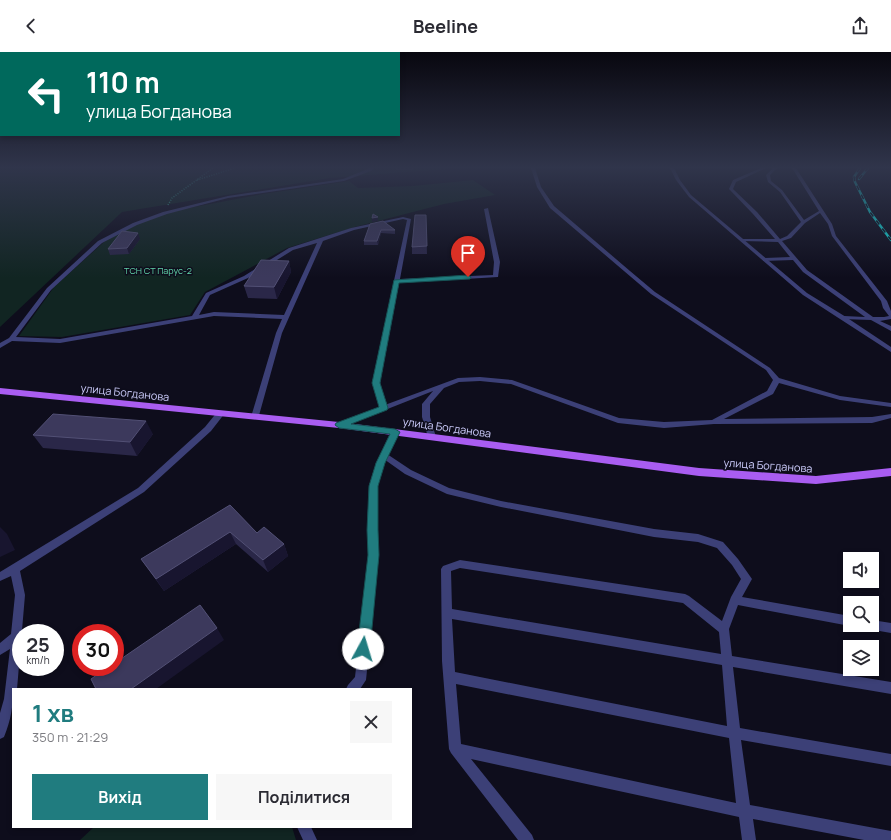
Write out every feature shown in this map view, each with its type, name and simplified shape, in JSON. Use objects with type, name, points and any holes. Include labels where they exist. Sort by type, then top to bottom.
[{"type":"main road","name":"улица Богданова","points":[[0,391],[339,425],[699,472],[816,480],[891,472]]},
{"type":"street","points":[[0,346],[11,339],[49,289],[100,242],[135,224],[165,212],[195,205]]},
{"type":"street","points":[[551,205],[653,293],[768,370],[777,380],[840,398],[891,405]]},
{"type":"street","points":[[701,205],[805,294],[891,350]]},
{"type":"street","points":[[747,205],[805,271],[871,318],[891,329]]},
{"type":"street","points":[[790,205],[803,222]]},
{"type":"street","points":[[817,205],[830,224],[834,236],[884,301],[891,316],[885,319],[844,318]]},
{"type":"street","points":[[397,281],[496,276],[497,262],[486,209]]},
{"type":"street","points":[[743,240],[779,241],[789,237],[803,222],[821,211]]},
{"type":"street","points":[[194,318],[208,294],[246,277],[291,249],[353,229],[403,218],[409,219],[376,383],[384,408]]},
{"type":"street","points":[[255,417],[278,333],[321,240]]},
{"type":"street","points":[[765,260],[794,258]]},
{"type":"street","points":[[11,339],[60,341],[214,314],[286,317]]},
{"type":"street","points":[[339,425],[458,380],[480,379],[512,382],[618,420],[664,425],[713,422],[872,420],[891,416]]},
{"type":"street","points":[[713,422],[770,392],[777,380]]},
{"type":"street","points":[[432,437],[426,417],[426,404],[441,386]]},
{"type":"street","points":[[0,577],[141,490],[208,429],[221,413]]},
{"type":"street","points":[[353,688],[360,680],[374,555],[372,530],[373,486],[384,455],[395,432]]},
{"type":"street","points":[[384,455],[408,472],[447,491],[502,504],[654,533],[698,538],[720,546],[735,562],[747,579],[736,600],[724,629],[738,770],[749,840]]},
{"type":"street","points":[[526,840],[455,749],[446,613],[446,569],[460,564],[685,599],[724,629]]},
{"type":"street","points":[[15,569],[20,595],[17,624]]},
{"type":"street","points":[[736,600],[843,620]]},
{"type":"street","points":[[446,613],[891,688]]},
{"type":"street","points":[[879,626],[891,628]]},
{"type":"street","points":[[0,650],[12,640]]},
{"type":"street","points":[[0,733],[10,698],[12,676]]},
{"type":"street","points":[[450,677],[734,733],[891,760]]},
{"type":"street","points":[[455,749],[744,811],[891,838]]},
{"type":"street","points":[[304,828],[310,840]]},
{"type":"path","points":[[165,212],[169,205]]},
{"type":"green space","points":[[0,205],[166,205],[122,212],[0,327]]},
{"type":"green space","name":"ТСН СТ Парус-2","points":[[206,205],[441,205],[355,227],[287,248],[205,292],[190,315],[62,337],[19,336],[54,287],[104,242],[133,225],[168,212]]},
{"type":"green space","points":[[93,828],[292,828],[296,840],[80,840]]},
{"type":"building","points":[[373,214],[378,217],[372,218]]},
{"type":"building","points":[[415,215],[426,215],[427,246],[412,247]]},
{"type":"building","points":[[383,221],[395,230],[381,230],[377,241],[364,241],[370,224]]},
{"type":"building","points":[[122,231],[138,233],[127,248],[108,249]]},
{"type":"building","points":[[261,260],[289,261],[274,287],[244,286]]},
{"type":"building","points":[[53,414],[146,421],[130,442],[33,435]]},
{"type":"building","points":[[230,505],[257,533],[264,527],[284,544],[263,560],[230,532],[156,579],[141,559]]},
{"type":"building","points":[[200,605],[217,628],[132,688],[96,688],[91,679],[95,676],[124,676],[124,657]]},
{"type":"railway","points":[[866,205],[891,240]]},
{"type":"route","points":[[363,649],[374,555],[372,530],[373,486],[380,463],[395,432],[339,425],[384,408],[376,383],[397,281],[468,277]]}]
